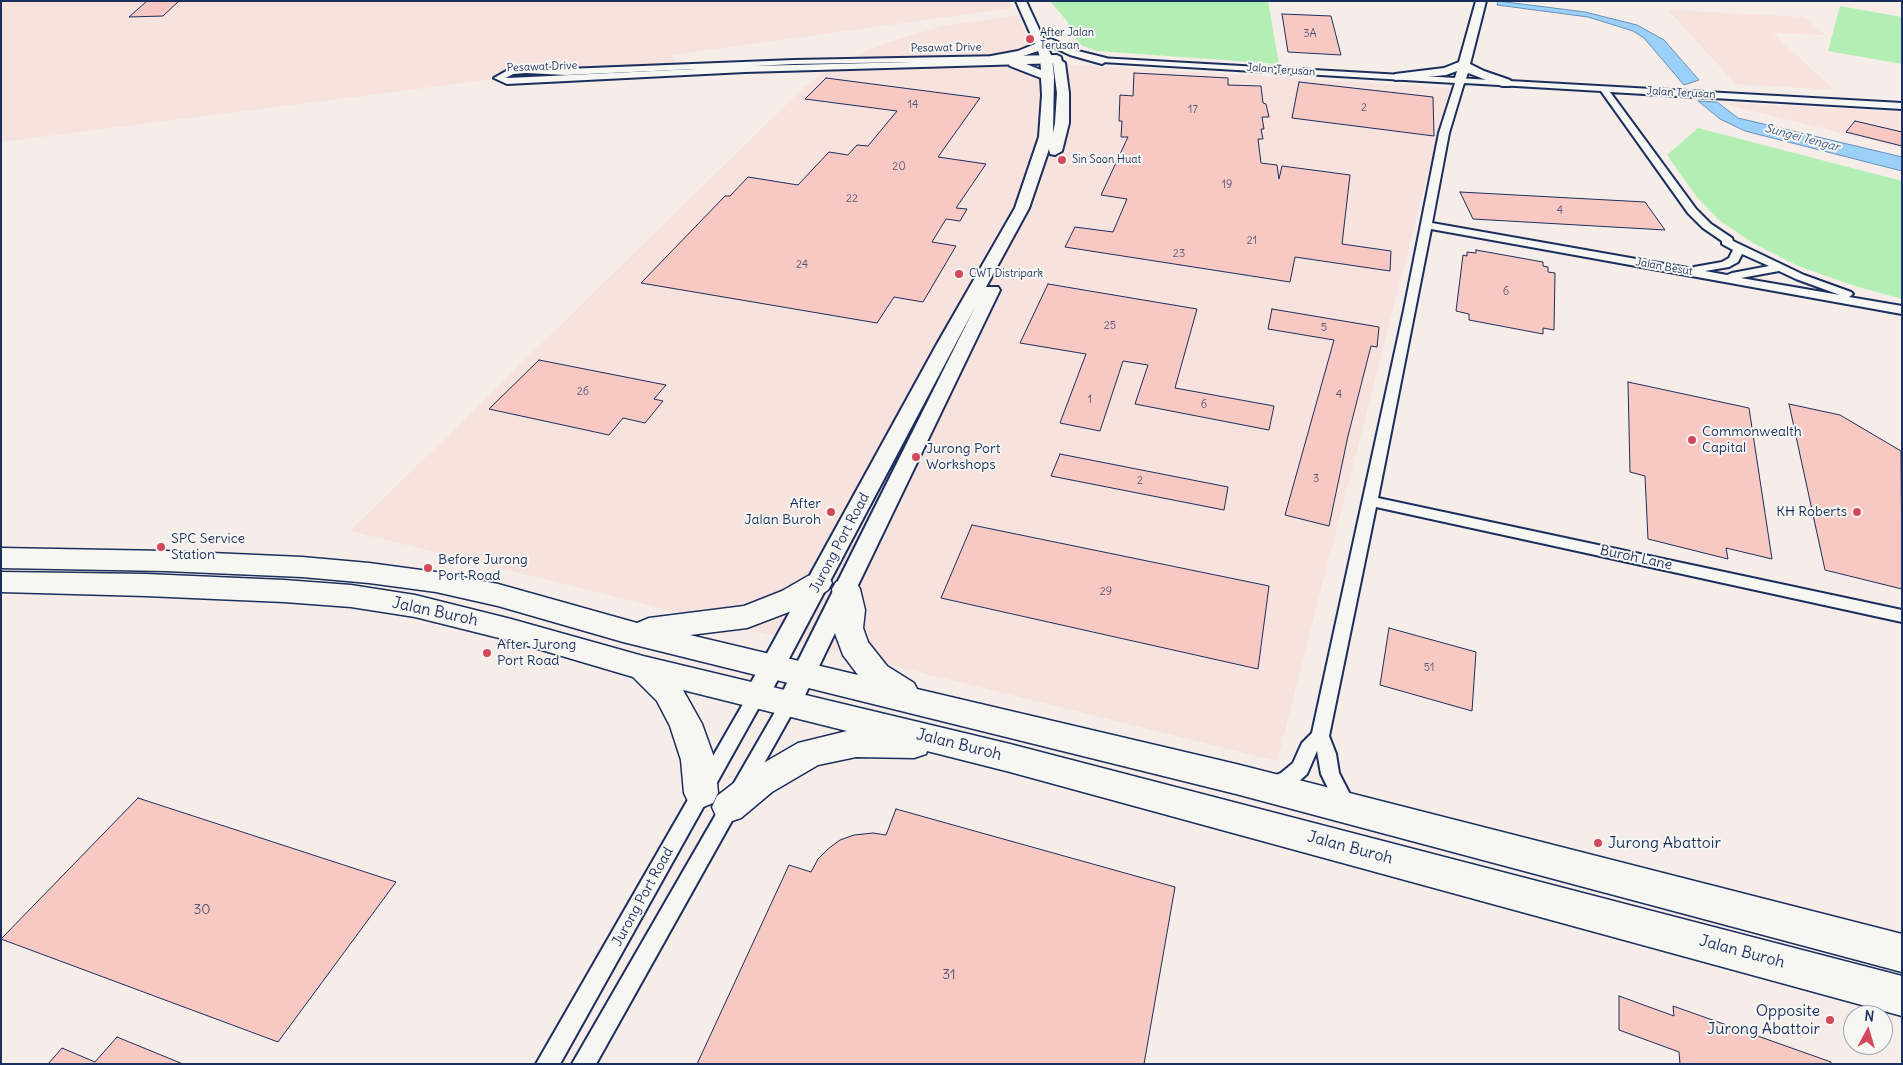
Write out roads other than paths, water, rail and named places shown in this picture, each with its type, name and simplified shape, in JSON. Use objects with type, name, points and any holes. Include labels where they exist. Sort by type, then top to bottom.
[{"type":"highway","name":"Jalan Buroh","points":[[1,558],[166,561],[302,567],[436,582],[498,595],[623,631],[1268,787],[1349,810],[1500,847],[1902,953]]},
{"type":"highway","name":"Jalan Buroh","points":[[1,582],[156,586],[351,596],[416,606],[502,627],[643,668],[948,742],[1902,996]]},
{"type":"highway","points":[[623,631],[685,626],[747,617],[832,586],[850,610],[848,628],[854,647],[876,675],[919,702]]},
{"type":"highway","points":[[643,668],[668,692],[686,724],[698,760],[715,800],[760,782],[810,752],[856,744],[905,745],[948,742]]},
{"type":"main road","name":"Jurong Port Road","points":[[1021,1],[1051,59]]},
{"type":"main road","name":"Jurong Port Road","points":[[757,695],[774,666],[832,586],[963,347],[1034,211],[1060,138],[1063,92],[1032,1]]},
{"type":"main road","points":[[1460,81],[1481,1]]},
{"type":"main road","points":[[995,58],[1020,54],[1051,59],[1075,66],[1093,60]]},
{"type":"main road","points":[[1014,62],[1051,59],[1093,60]]},
{"type":"main road","points":[[1399,77],[1446,71],[1463,65],[1480,74],[1506,83]]},
{"type":"main road","name":"Jurong Port Road","points":[[789,703],[803,674],[832,586]]},
{"type":"street","name":"Pesawat Drive","points":[[995,58],[794,62],[566,72],[526,70],[511,72],[498,78],[507,81],[754,68],[1014,62]]},
{"type":"street","name":"Jalan Terusan","points":[[1093,60],[1902,106]]},
{"type":"street","points":[[1349,810],[1330,774],[1320,736],[1410,310],[1444,134],[1460,81]]},
{"type":"street","name":"Jalan Besut","points":[[1604,89],[1692,211],[1708,226],[1728,240],[1726,242],[1740,247],[1780,268],[1842,292],[1902,309]]},
{"type":"street","name":"Jalan Besut","points":[[1425,225],[1686,271],[1714,272],[1902,309]]},
{"type":"street","points":[[1714,272],[1734,260],[1740,247]]},
{"type":"street","points":[[1714,272],[1751,268],[1766,261]]},
{"type":"street","points":[[1714,272],[1738,275],[1780,268]]},
{"type":"street","name":"Buroh Lane","points":[[1370,501],[1902,616]]},
{"type":"street","name":"Jurong Port Road","points":[[583,1064],[715,800],[757,695]]},
{"type":"street","name":"Jurong Port Road","points":[[546,1064],[639,905],[715,800],[789,703]]},
{"type":"street","points":[[1268,787],[1288,779],[1301,768],[1308,748],[1320,736]]},
{"type":"water","points":[[1498,1],[1585,12],[1637,25],[1664,40],[1699,80],[1684,85],[1644,38],[1633,31],[1588,17],[1497,5]]},
{"type":"water","name":"Sungei Tengar","points":[[1698,101],[1717,102],[1738,118],[1902,157],[1902,171],[1745,131],[1720,119]]},
{"type":"place","name":"After Jalan Terusan","points":[[1030,39]]},
{"type":"place","name":"Sin Soon Huat","points":[[1062,160]]},
{"type":"place","name":"CWT Distripark","points":[[959,274]]},
{"type":"place","name":"Commonwealth Capital","points":[[1692,440]]},
{"type":"place","name":"Jurong Port Workshops","points":[[916,457]]},
{"type":"place","name":"After Jalan Buroh","points":[[831,512]]},
{"type":"place","name":"KH Roberts","points":[[1857,512]]},
{"type":"place","name":"SPC Service Station","points":[[161,547]]},
{"type":"place","name":"Before Jurong Port Road","points":[[428,568]]},
{"type":"place","name":"After Jurong Port Road","points":[[487,653]]},
{"type":"place","name":"Jurong Abattoir","points":[[1598,843]]},
{"type":"place","name":"Opposite Jurong Abattoir","points":[[1830,1020]]}]
